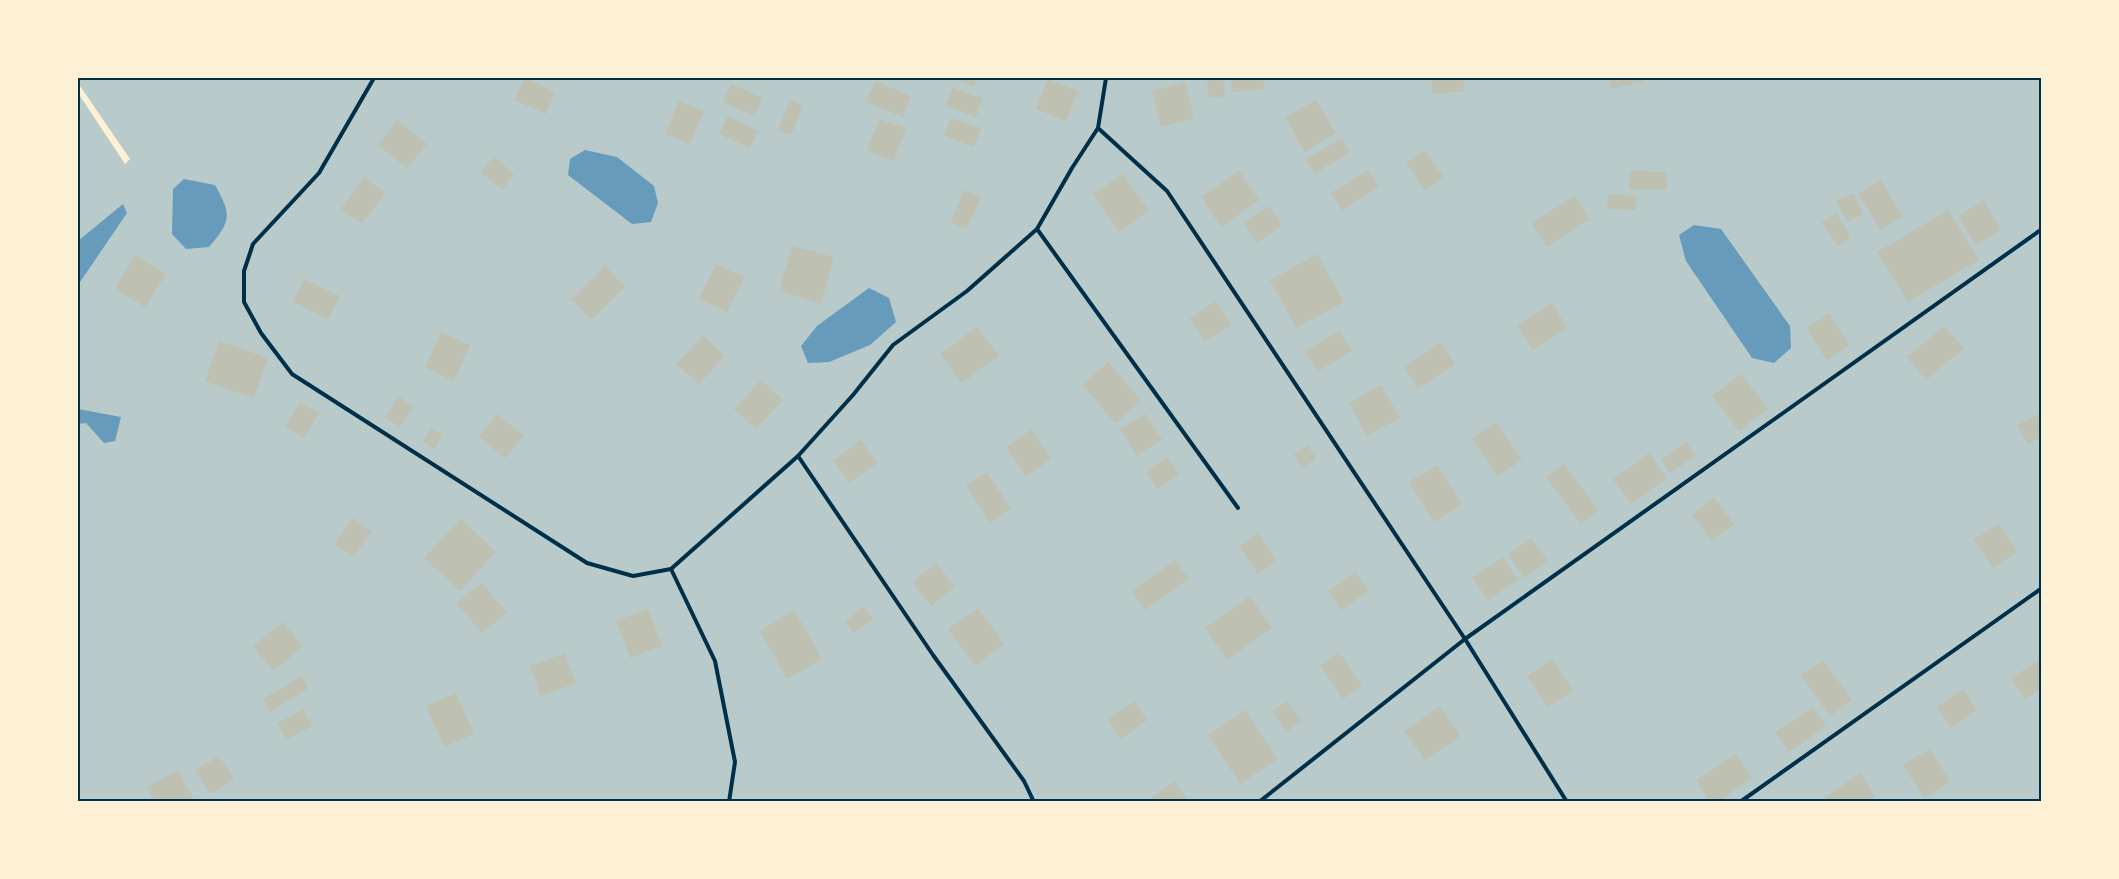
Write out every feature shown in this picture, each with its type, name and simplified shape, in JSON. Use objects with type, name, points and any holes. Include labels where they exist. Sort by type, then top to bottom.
[{"type":"lane","points":[[374,78],[319,173],[253,244],[244,271],[244,302],[261,333],[292,374],[587,563],[633,576],[671,569],[798,456],[853,395],[892,345],[967,291],[1037,229],[1072,168],[1098,128],[1106,78]]},
{"type":"lane","points":[[1098,128],[1167,191],[1465,639],[1567,802]]},
{"type":"lane","points":[[1037,229],[1238,508]]},
{"type":"lane","points":[[1259,802],[1465,639],[2042,229]]},
{"type":"lane","points":[[798,456],[933,656],[1024,781],[1034,802]]},
{"type":"lane","points":[[671,569],[715,661],[735,762],[729,802]]},
{"type":"lane","points":[[1740,802],[2042,588]]},
{"type":"shaded area","points":[[78,78],[2041,78],[2041,801],[78,801],[78,93],[125,164],[130,159],[78,83]]},
{"type":"water","points":[[585,150],[617,157],[654,186],[658,203],[651,222],[632,224],[568,175],[570,159]]},
{"type":"water","points":[[184,179],[215,185],[221,195],[227,218],[222,231],[209,247],[186,249],[172,234],[173,189]]},
{"type":"water","points":[[123,204],[127,213],[78,285],[78,241]]},
{"type":"water","points":[[1694,225],[1721,229],[1790,326],[1791,348],[1774,363],[1752,358],[1686,261],[1679,235]]},
{"type":"water","points":[[869,288],[889,298],[896,322],[870,345],[829,362],[808,363],[801,346],[817,326]]},
{"type":"water","points":[[78,409],[121,417],[115,441],[104,443],[86,423],[78,424]]},
{"type":"building","points":[[525,78],[555,92],[546,114],[514,100]]},
{"type":"building","points":[[949,78],[977,78],[974,86]]},
{"type":"building","points":[[1207,78],[1223,78],[1226,96],[1209,98]]},
{"type":"building","points":[[1231,78],[1263,78],[1265,89],[1232,92]]},
{"type":"building","points":[[1431,78],[1463,78],[1465,91],[1433,94]]},
{"type":"building","points":[[1608,78],[1643,78],[1644,81],[1611,89]]},
{"type":"building","points":[[1048,79],[1078,91],[1066,121],[1036,109]]},
{"type":"building","points":[[875,81],[911,96],[903,117],[866,102]]},
{"type":"building","points":[[1185,82],[1194,118],[1161,127],[1152,91]]},
{"type":"building","points":[[731,84],[762,97],[755,116],[723,102]]},
{"type":"building","points":[[952,88],[982,98],[976,117],[946,106]]},
{"type":"building","points":[[790,100],[803,105],[791,135],[778,130]]},
{"type":"building","points":[[1316,100],[1336,133],[1305,152],[1285,118]]},
{"type":"building","points":[[679,101],[704,111],[690,144],[665,134]]},
{"type":"building","points":[[728,116],[758,131],[750,148],[719,134]]},
{"type":"building","points":[[951,118],[981,128],[974,147],[944,136]]},
{"type":"building","points":[[879,119],[906,128],[894,161],[867,151]]},
{"type":"building","points":[[397,120],[427,144],[407,168],[378,145]]},
{"type":"building","points":[[1342,138],[1350,152],[1314,174],[1306,159]]},
{"type":"building","points":[[1425,150],[1444,178],[1425,190],[1406,163]]},
{"type":"building","points":[[494,156],[514,175],[502,190],[481,172]]},
{"type":"building","points":[[1368,170],[1379,187],[1342,210],[1331,193]]},
{"type":"building","points":[[1239,171],[1259,200],[1221,227],[1201,197]]},
{"type":"building","points":[[1630,171],[1667,172],[1666,190],[1629,189]]},
{"type":"building","points":[[1123,174],[1149,211],[1119,232],[1093,194]]},
{"type":"building","points":[[364,177],[385,193],[362,224],[341,209]]},
{"type":"building","points":[[1880,180],[1903,216],[1881,230],[1858,194]]},
{"type":"building","points":[[964,190],[981,197],[967,229],[951,223]]},
{"type":"building","points":[[1853,193],[1864,214],[1847,222],[1836,201]]},
{"type":"building","points":[[1608,194],[1637,196],[1636,210],[1607,209]]},
{"type":"building","points":[[1575,196],[1590,219],[1547,247],[1531,223]]},
{"type":"building","points":[[1984,200],[2001,230],[1976,245],[1958,216]]},
{"type":"building","points":[[1269,206],[1282,225],[1257,243],[1243,223]]},
{"type":"building","points":[[1948,210],[1979,260],[1908,302],[1877,252]]},
{"type":"building","points":[[1836,213],[1851,238],[1838,246],[1822,222]]},
{"type":"building","points":[[792,246],[834,257],[821,304],[779,291]]},
{"type":"building","points":[[1317,254],[1344,302],[1296,328],[1270,280]]},
{"type":"building","points":[[135,255],[166,274],[145,307],[115,289]]},
{"type":"building","points":[[716,264],[744,277],[727,312],[699,299]]},
{"type":"building","points":[[605,266],[625,287],[591,320],[571,299]]},
{"type":"building","points":[[304,279],[340,296],[328,319],[293,302]]},
{"type":"building","points":[[1216,301],[1231,325],[1205,342],[1190,318]]},
{"type":"building","points":[[1552,303],[1567,328],[1533,350],[1517,325]]},
{"type":"building","points":[[1829,313],[1850,345],[1827,360],[1806,328]]},
{"type":"building","points":[[1944,326],[1964,348],[1926,380],[1907,357]]},
{"type":"building","points":[[977,327],[999,356],[962,383],[940,354]]},
{"type":"building","points":[[1339,331],[1352,351],[1317,372],[1305,351]]},
{"type":"building","points":[[441,332],[470,345],[454,381],[425,368]]},
{"type":"building","points":[[703,335],[725,356],[699,384],[676,364]]},
{"type":"building","points":[[219,341],[268,358],[254,398],[205,381]]},
{"type":"building","points":[[1440,342],[1455,364],[1418,389],[1404,367]]},
{"type":"building","points":[[1109,362],[1141,401],[1115,423],[1082,384]]},
{"type":"building","points":[[1741,374],[1768,409],[1739,431],[1712,396]]},
{"type":"building","points":[[761,380],[783,400],[756,429],[734,409]]},
{"type":"building","points":[[1381,385],[1400,418],[1367,436],[1349,403]]},
{"type":"building","points":[[399,396],[414,407],[400,427],[385,417]]},
{"type":"building","points":[[300,402],[319,413],[304,438],[285,427]]},
{"type":"building","points":[[2042,412],[2042,436],[2028,444],[2017,425]]},
{"type":"building","points":[[497,414],[524,436],[505,458],[479,437]]},
{"type":"building","points":[[1145,414],[1162,439],[1137,456],[1120,429]]},
{"type":"building","points":[[1496,422],[1522,460],[1497,476],[1472,438]]},
{"type":"building","points":[[432,428],[443,434],[434,449],[423,442]]},
{"type":"building","points":[[1032,429],[1051,459],[1026,476],[1006,447]]},
{"type":"building","points":[[860,440],[878,462],[850,483],[833,461]]},
{"type":"building","points":[[1686,442],[1696,456],[1670,473],[1661,459]]},
{"type":"building","points":[[1308,445],[1316,459],[1302,468],[1294,454]]},
{"type":"building","points":[[1649,453],[1667,478],[1631,504],[1613,479]]},
{"type":"building","points":[[1167,457],[1179,474],[1158,489],[1146,472]]},
{"type":"building","points":[[1564,464],[1599,511],[1581,524],[1546,477]]},
{"type":"building","points":[[1437,465],[1462,504],[1434,522],[1409,482]]},
{"type":"building","points":[[987,472],[1011,509],[990,523],[966,485]]},
{"type":"building","points":[[1714,497],[1734,524],[1712,541],[1692,515]]},
{"type":"building","points":[[353,518],[372,532],[353,557],[334,544]]},
{"type":"building","points":[[461,519],[496,552],[460,591],[424,558]]},
{"type":"building","points":[[1999,524],[2017,552],[1993,568],[1974,539]]},
{"type":"building","points":[[1258,533],[1277,561],[1258,574],[1239,546]]},
{"type":"building","points":[[1531,538],[1548,561],[1524,578],[1508,554]]},
{"type":"building","points":[[1503,557],[1518,580],[1488,600],[1472,577]]},
{"type":"building","points":[[1175,560],[1189,579],[1145,610],[1132,591]]},
{"type":"building","points":[[936,563],[955,587],[931,606],[912,582]]},
{"type":"building","points":[[1355,572],[1369,591],[1342,610],[1328,591]]},
{"type":"building","points":[[482,583],[507,613],[482,633],[457,603]]},
{"type":"building","points":[[1250,596],[1272,628],[1227,660],[1205,628]]},
{"type":"building","points":[[863,607],[873,619],[854,633],[845,621]]},
{"type":"building","points":[[978,608],[1004,644],[975,666],[948,629]]},
{"type":"building","points":[[648,609],[662,646],[630,658],[616,621]]},
{"type":"building","points":[[794,610],[822,659],[787,679],[760,631]]},
{"type":"building","points":[[283,622],[303,647],[273,671],[253,646]]},
{"type":"building","points":[[1339,652],[1362,686],[1343,699],[1320,665]]},
{"type":"building","points":[[565,653],[576,683],[541,696],[530,666]]},
{"type":"building","points":[[2042,658],[2042,688],[2025,699],[2011,678]]},
{"type":"building","points":[[1552,659],[1573,691],[1548,707],[1527,676]]},
{"type":"building","points":[[1823,660],[1852,700],[1830,716],[1801,675]]},
{"type":"building","points":[[301,676],[309,688],[270,712],[263,699]]},
{"type":"building","points":[[1963,689],[1977,710],[1951,728],[1937,707]]},
{"type":"building","points":[[456,693],[474,734],[444,747],[426,706]]},
{"type":"building","points":[[1134,701],[1147,720],[1121,739],[1107,719]]},
{"type":"building","points":[[1287,701],[1302,721],[1287,732],[1272,712]]},
{"type":"building","points":[[1440,706],[1461,736],[1425,760],[1404,731]]},
{"type":"building","points":[[1813,707],[1826,726],[1789,752],[1775,732]]},
{"type":"building","points":[[303,709],[312,726],[286,740],[278,723]]},
{"type":"building","points":[[1245,710],[1278,759],[1240,784],[1208,735]]},
{"type":"building","points":[[1930,749],[1950,782],[1924,798],[1903,765]]},
{"type":"building","points":[[1736,754],[1752,778],[1718,802],[1710,802],[1696,780]]},
{"type":"building","points":[[219,756],[234,780],[210,794],[195,770]]},
{"type":"building","points":[[178,770],[195,801],[155,802],[147,787]]},
{"type":"building","points":[[1860,773],[1875,796],[1867,802],[1829,802],[1825,797]]},
{"type":"building","points":[[1174,781],[1189,802],[1156,802],[1152,797]]}]
